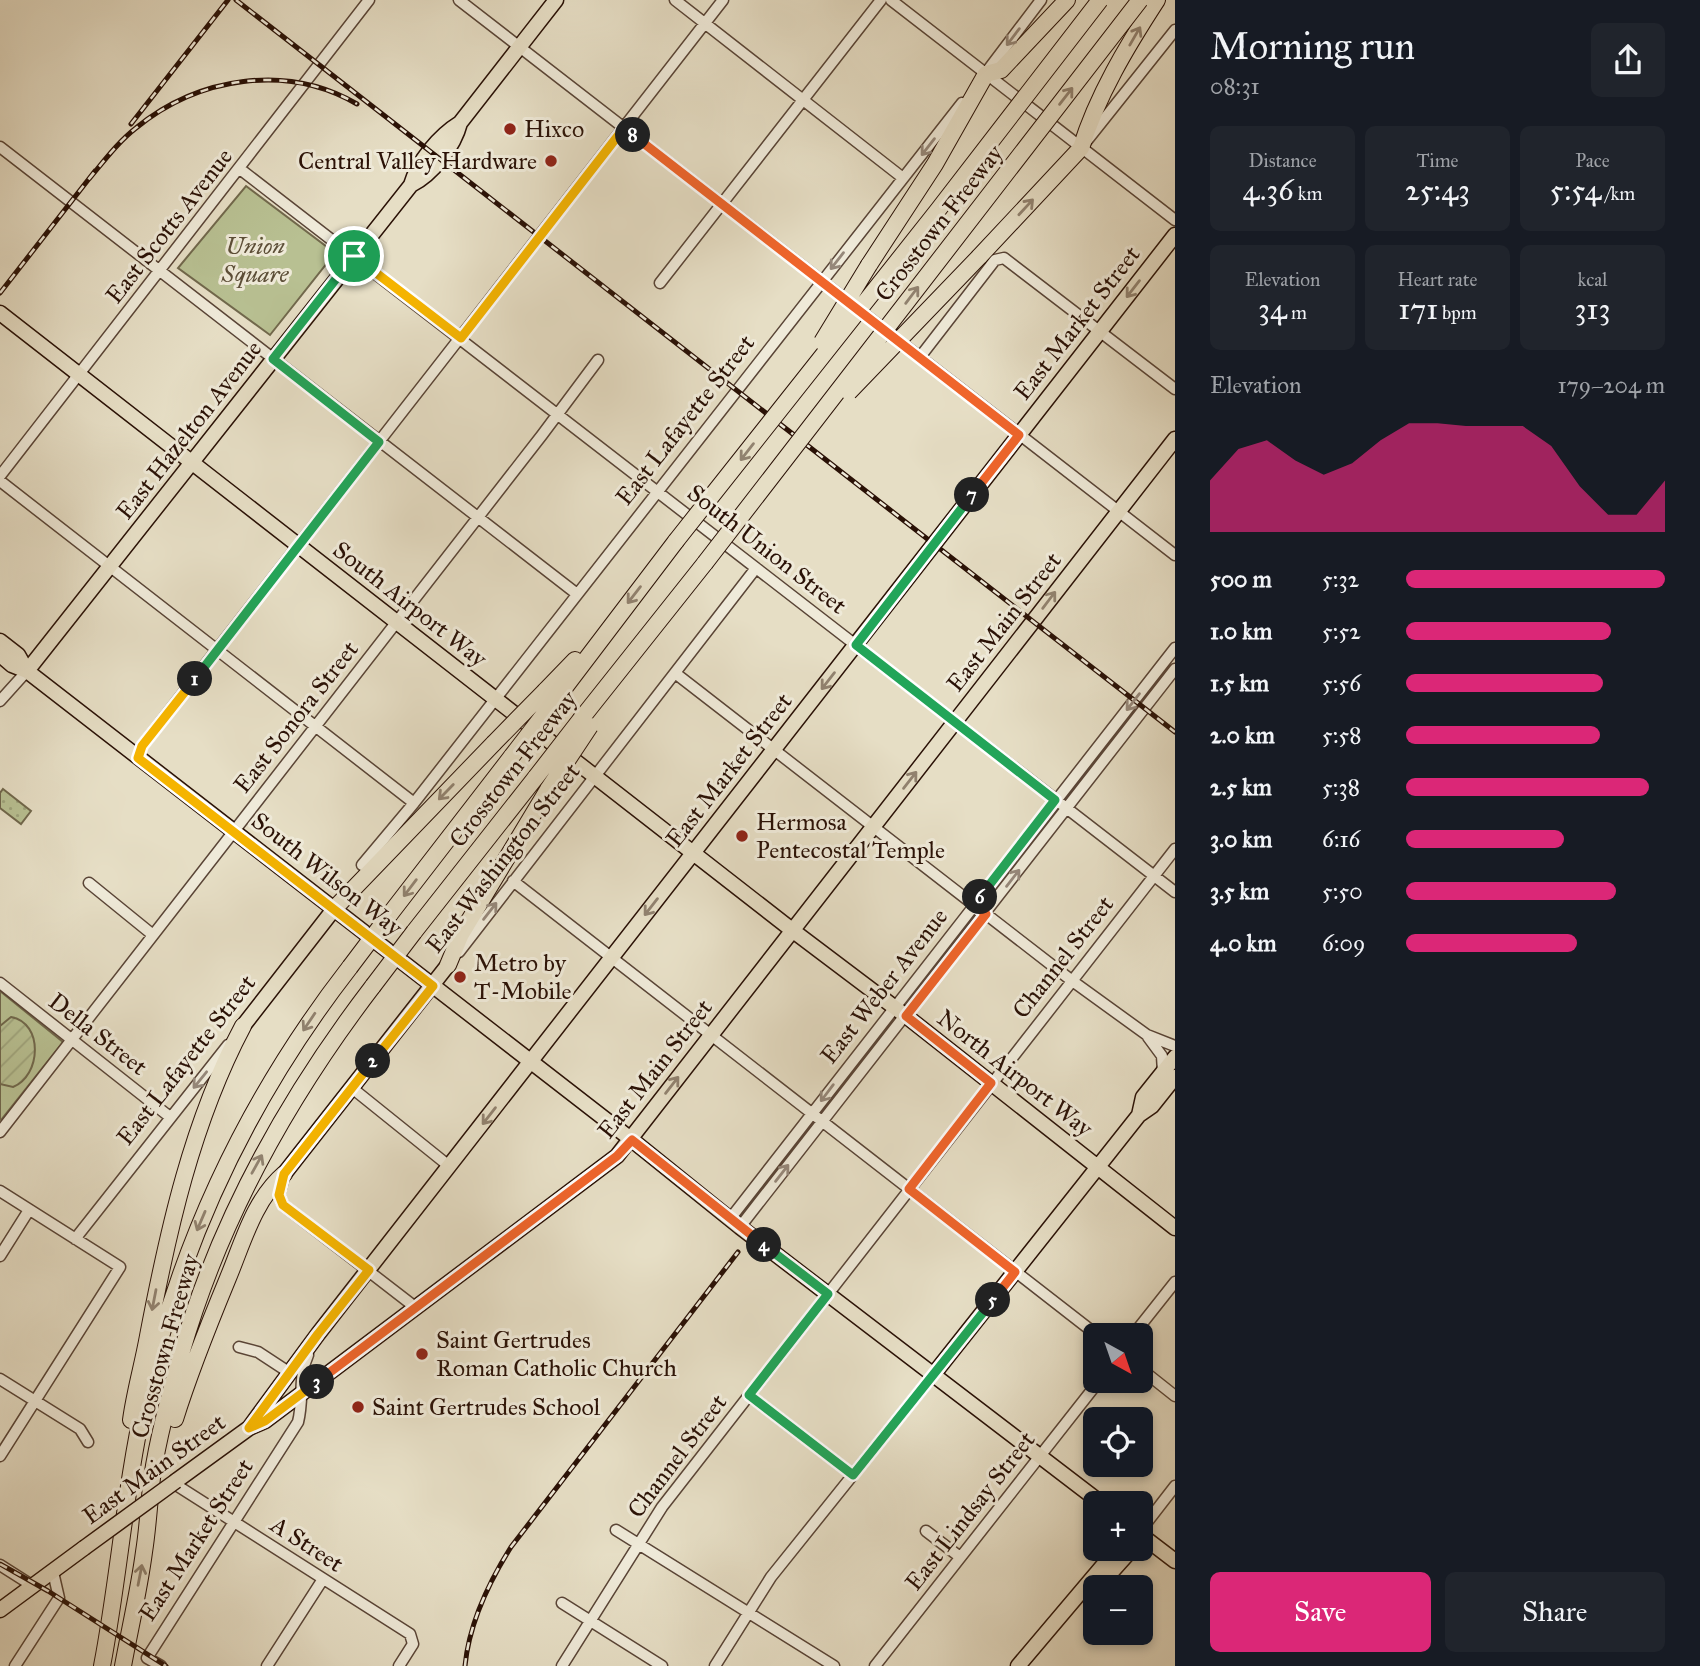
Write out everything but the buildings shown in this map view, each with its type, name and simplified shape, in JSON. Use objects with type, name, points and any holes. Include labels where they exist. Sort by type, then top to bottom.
[{"type":"highway","points":[[789,398],[869,265],[935,164],[986,74],[1001,70],[1067,0]]},
{"type":"highway","name":"Crosstown Freeway","points":[[102,1666],[144,1402],[164,1324],[190,1246],[223,1168],[257,1103],[288,1053],[350,967],[512,756],[551,695],[616,618],[1100,0]]},
{"type":"highway","name":"Crosstown Freeway","points":[[123,1666],[144,1552],[156,1459],[180,1356],[216,1250],[283,1117],[329,1044],[414,932],[536,777],[619,684],[648,635],[1140,0]]},
{"type":"highway","points":[[796,447],[1081,148],[1088,126],[1115,72],[1157,0]]},
{"type":"highway","points":[[334,909],[494,743],[551,695]]},
{"type":"highway","points":[[449,965],[461,934],[549,788],[585,722]]},
{"type":"highway","points":[[132,1471],[128,1452],[135,1389],[167,1242],[185,1175],[213,1092],[243,1027]]},
{"type":"highway","points":[[156,1459],[171,1432],[198,1350],[255,1213],[275,1182],[284,1174]]},
{"type":"main road","name":"East Hazelton Avenue","points":[[27,671],[411,185],[424,179],[456,138],[460,122],[556,0]]},
{"type":"main road","name":"East Market Street","points":[[249,1428],[318,1334],[1175,235]]},
{"type":"main road","name":"South Airport Way","points":[[0,313],[792,930]]},
{"type":"main road","name":"East Main Street","points":[[0,1610],[249,1428],[265,1421],[617,1156],[1175,439]]},
{"type":"main road","name":"South Wilson Way","points":[[0,641],[18,655],[27,671]]},
{"type":"main road","name":"South Wilson Way","points":[[0,655],[12,665],[27,671],[632,1140],[735,1223],[1086,1491]]},
{"type":"main road","name":"East Lafayette Street","points":[[243,1027],[334,909]]},
{"type":"main road","name":"North Airport Way","points":[[792,930],[894,1006],[1175,1227]]},
{"type":"main road","name":"East Washington Street","points":[[284,1174],[449,965]]},
{"type":"main road","points":[[933,1375],[1139,1115],[1152,1106],[1171,1078],[1175,1057]]},
{"type":"main road","points":[[1153,1544],[1175,1561]]},
{"type":"main road","points":[[1018,1666],[1107,1561]]},
{"type":"main road","points":[[1109,1575],[1121,1561]]},
{"type":"main road","points":[[1031,1666],[1083,1605]]},
{"type":"street","name":"East Scotts Avenue","points":[[0,478],[369,0]]},
{"type":"street","points":[[459,0],[1175,555]]},
{"type":"street","points":[[675,0],[903,178]]},
{"type":"street","points":[[138,758],[142,746],[723,0]]},
{"type":"street","points":[[660,283],[881,0]]},
{"type":"street","points":[[891,0],[1175,220]]},
{"type":"street","name":"East Lafayette Street","points":[[362,866],[496,699],[821,281],[986,74],[1041,0]]},
{"type":"street","points":[[1081,148],[1175,30]]},
{"type":"street","points":[[0,147],[577,594]]},
{"type":"street","name":"South Union Street","points":[[240,169],[1175,892]]},
{"type":"street","points":[[920,357],[998,258],[1007,259],[1175,390]]},
{"type":"street","name":"East Sonora Street","points":[[0,1132],[598,360]]},
{"type":"street","points":[[0,478],[414,803]]},
{"type":"street","name":"East Washington Street","points":[[449,965],[756,568]]},
{"type":"street","name":"East Weber Avenue","points":[[735,1223],[811,1114],[1175,648]]},
{"type":"street","name":"East Weber Avenue","points":[[735,1223],[822,1122],[1175,669]]},
{"type":"street","name":"East Hazelton Avenue","points":[[0,701],[27,671]]},
{"type":"street","points":[[675,673],[1071,980],[1147,1035],[1175,1046]]},
{"type":"street","name":"Channel Street","points":[[562,1666],[662,1507],[1175,849]]},
{"type":"street","points":[[513,881],[1083,1324]]},
{"type":"street","points":[[89,883],[153,935]]},
{"type":"street","name":"Della Street","points":[[0,983],[170,1117]]},
{"type":"street","name":"East Lafayette Street","points":[[75,1239],[243,1027]]},
{"type":"street","points":[[1147,1035],[1162,1056],[1171,1078]]},
{"type":"street","points":[[352,1088],[449,1166]]},
{"type":"street","points":[[284,1174],[279,1195],[283,1205],[415,1307]]},
{"type":"street","points":[[0,1191],[120,1267],[0,1456]]},
{"type":"street","points":[[0,1256],[29,1210]]},
{"type":"street","points":[[1143,1323],[1175,1282]]},
{"type":"street","name":"East Market Street","points":[[149,1655],[298,1422],[303,1392],[303,1365],[318,1334]]},
{"type":"street","points":[[239,1348],[258,1352],[290,1373]]},
{"type":"street","points":[[715,1666],[771,1577],[933,1375]]},
{"type":"street","points":[[0,1379],[80,1429],[88,1442]]},
{"type":"street","points":[[1153,1379],[1175,1396]]},
{"type":"street","name":"East Lindsay Street","points":[[875,1666],[1090,1393]]},
{"type":"street","points":[[749,1395],[853,1475]]},
{"type":"street","name":"A Street","points":[[175,1483],[410,1634],[413,1644],[399,1666]]},
{"type":"street","points":[[1153,1514],[1175,1486]]},
{"type":"street","points":[[616,1530],[834,1666]]},
{"type":"street","points":[[926,1531],[960,1557]]},
{"type":"street","points":[[0,1565],[33,1586]]},
{"type":"street","points":[[15,1666],[59,1598],[53,1572]]},
{"type":"street","points":[[267,1666],[323,1579]]},
{"type":"street","points":[[562,1603],[662,1666]]},
{"type":"street","points":[[149,1655],[161,1666]]},
{"type":"street","points":[[149,1655],[172,1666]]},
{"type":"green space","name":"Union Square","points":[[246,186],[335,253],[270,335],[178,268]]},
{"type":"green space","points":[[3,789],[31,811],[21,824],[0,808],[0,793]]},
{"type":"green space","points":[[0,991],[63,1042],[1,1120],[0,1119]]},
{"type":"green space","points":[[11,1017],[22,1021],[29,1029],[35,1050],[29,1072],[13,1087],[0,1084],[0,1026]]},
{"type":"railway","points":[[131,124],[228,0]]},
{"type":"railway","points":[[236,0],[1175,732]]},
{"type":"railway","points":[[89,179],[136,128],[160,111],[215,87],[273,80],[302,83],[330,91],[357,104]]},
{"type":"railway","points":[[0,293],[95,171]]},
{"type":"railway","points":[[465,1666],[481,1604],[511,1547],[738,1252]]},
{"type":"railway","points":[[0,1564],[48,1591],[166,1666]]},
{"type":"place","name":"Hixco","points":[[510,129]]},
{"type":"place","name":"Central Valley Hardware","points":[[551,161]]},
{"type":"place","name":"Hermosa Pentecostal Temple","points":[[742,836]]},
{"type":"place","name":"Metro by T-Mobile","points":[[460,977]]},
{"type":"place","name":"Saint Gertrudes Roman Catholic Church","points":[[422,1354]]},
{"type":"place","name":"Saint Gertrudes School","points":[[358,1407]]},
{"type":"route","points":[[624,128],[1019,435],[856,645],[1055,800],[974,905],[986,914],[906,1016],[991,1083],[909,1189],[1015,1272],[853,1475],[749,1395],[828,1294],[632,1140],[617,1156],[265,1421],[249,1428],[369,1270],[283,1205],[279,1195],[284,1174],[433,986],[138,758],[142,746],[379,442],[273,359],[354,256],[461,338],[624,128]]}]
